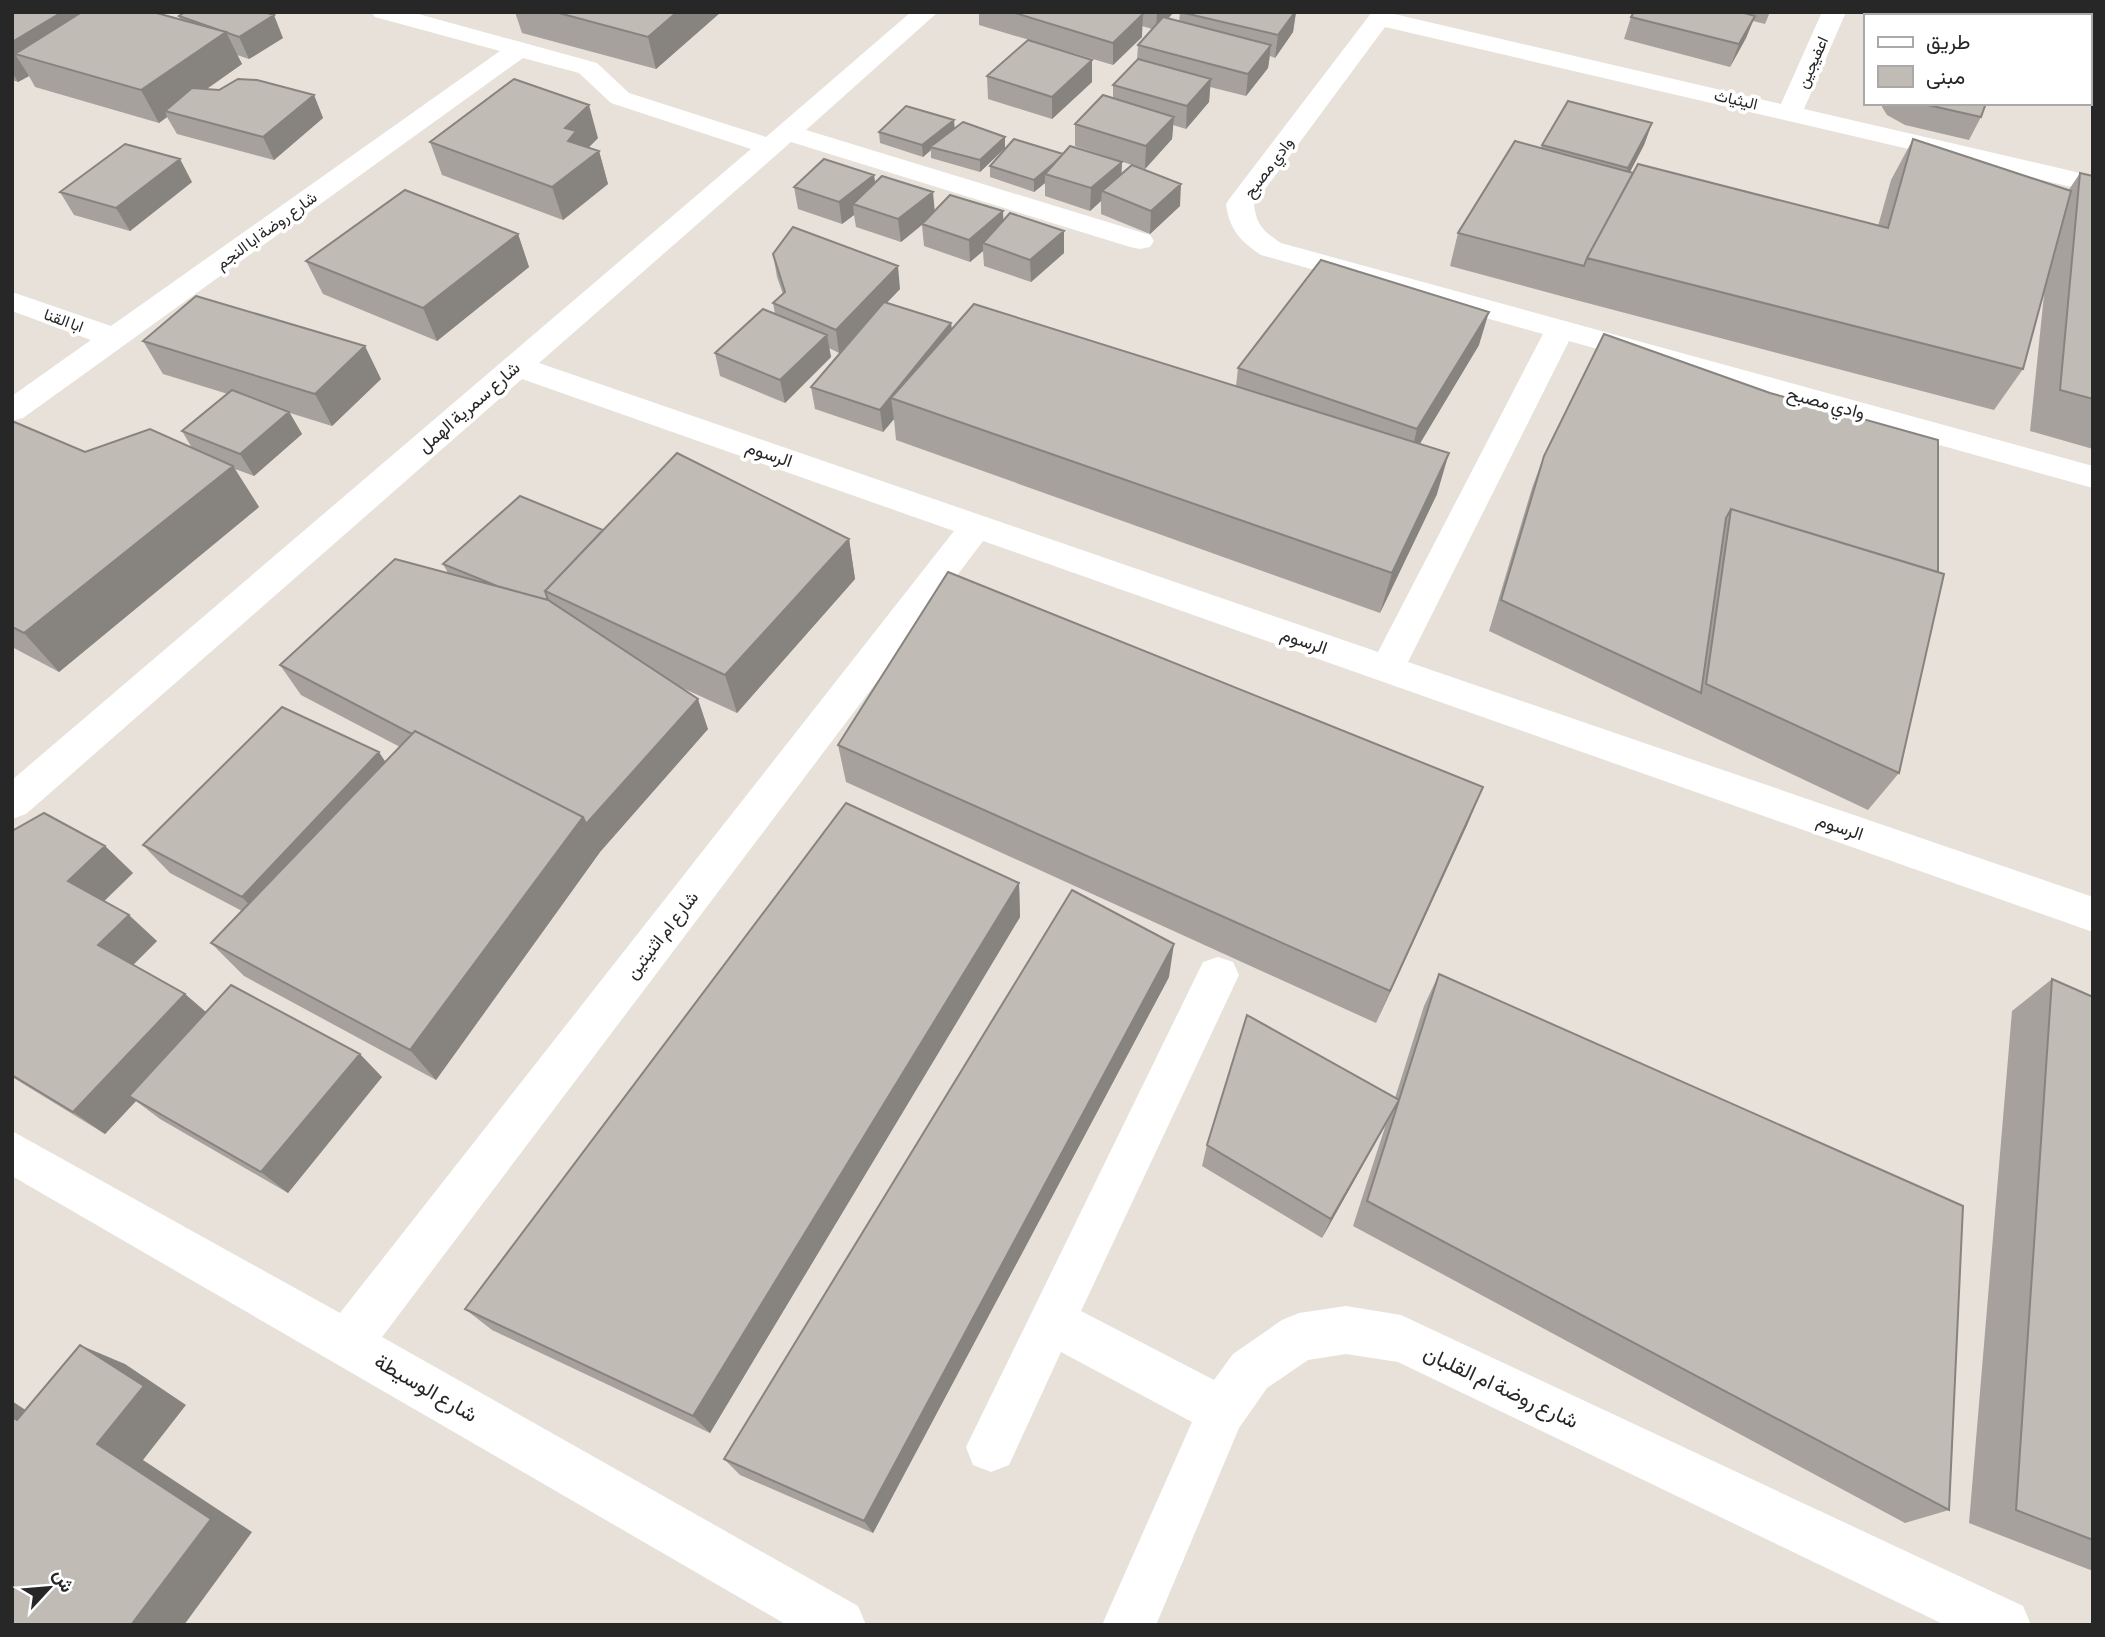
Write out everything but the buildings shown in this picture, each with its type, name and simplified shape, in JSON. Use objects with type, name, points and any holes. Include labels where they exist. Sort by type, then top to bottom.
[{"type":"street","points":[[383,12],[588,68],[620,99],[780,140],[1140,241]]},
{"type":"street","name":"شارع سمرية الهمل","points":[[12,803],[926,12]]},
{"type":"street","name":"اعفيجين","points":[[1790,111],[1834,12]]},
{"type":"street","name":"اليثياث","points":[[1382,15],[2093,184]]},
{"type":"street","name":"وادي مصبح","points":[[1382,15],[1240,204],[1242,222],[1251,236],[1271,249],[2093,477]]},
{"type":"street","name":"شارع روضة ابا النجم","points":[[12,411],[519,49]]},
{"type":"street","name":"ابا القنا","points":[[12,301],[115,338]]},
{"type":"street","points":[[1387,670],[1560,329]]},
{"type":"street","name":"الرسوم","points":[[516,366],[2093,915]]},
{"type":"street","name":"شارع ام اثنيتين","points":[[346,1343],[976,527]]},
{"type":"street","points":[[853,688],[890,702]]},
{"type":"street","points":[[991,1447],[1218,975]]},
{"type":"street","name":"شارع الوسيطة","points":[[12,1152],[839,1625]]},
{"type":"street","points":[[1051,1321],[1222,1411]]},
{"type":"street","name":"شارع روضة ام القلبان","points":[[1129,1625],[1222,1411],[1250,1371],[1299,1337],[1346,1330],[1401,1339],[2004,1625]]}]
